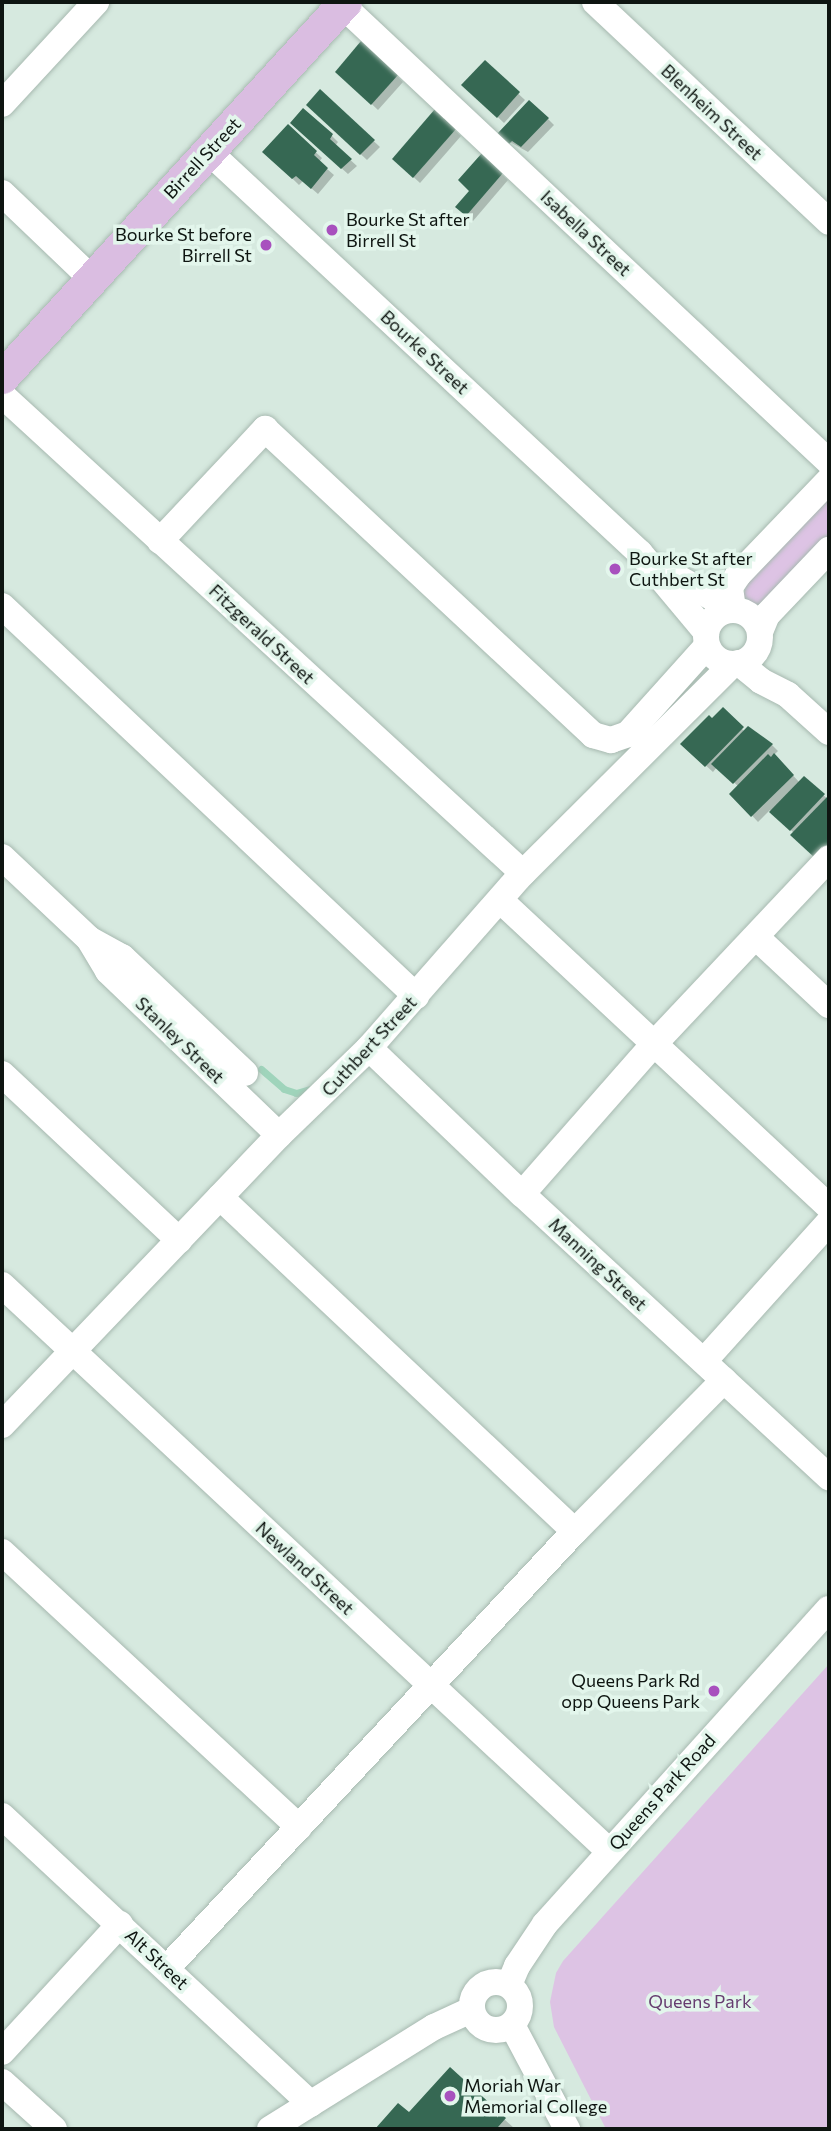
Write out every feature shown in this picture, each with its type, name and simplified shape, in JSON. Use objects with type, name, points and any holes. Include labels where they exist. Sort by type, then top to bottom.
[{"type":"main road","name":"Birrell Street","points":[[2,377],[343,3]]},
{"type":"street","points":[[2,104],[96,2]]},
{"type":"street","name":"Blenheim Street","points":[[595,2],[829,222]]},
{"type":"street","name":"Isabella Street","points":[[343,3],[829,462]]},
{"type":"street","name":"Bourke Street","points":[[208,151],[640,553],[707,639]]},
{"type":"street","points":[[2,193],[91,278]]},
{"type":"street","name":"Fitzgerald Street","points":[[2,395],[523,873]]},
{"type":"street","points":[[160,541],[265,429],[593,736],[611,740],[628,734],[707,639],[714,617],[730,610],[754,618],[760,639],[781,676],[788,695]]},
{"type":"street","points":[[730,610],[730,587],[738,575],[829,480]]},
{"type":"street","points":[[736,664],[754,655],[767,615],[829,550]]},
{"type":"street","name":"Bourke Street","points":[[640,553],[730,610]]},
{"type":"street","points":[[2,607],[416,996]]},
{"type":"street","points":[[707,639],[717,659],[736,664],[788,695],[829,732]]},
{"type":"street","name":"Cuthbert Street","points":[[2,1425],[279,1135],[369,1048],[523,873],[736,664]]},
{"type":"street","name":"Stanley Street","points":[[2,857],[89,939],[122,957],[246,1073]]},
{"type":"street","points":[[522,1194],[654,1044],[829,858]]},
{"type":"street","points":[[500,900],[829,1207]]},
{"type":"street","points":[[756,937],[829,1005]]},
{"type":"street","name":"Stanley Street","points":[[89,939],[108,971],[279,1135]]},
{"type":"street","name":"Manning Street","points":[[369,1048],[522,1194],[829,1477]]},
{"type":"street","points":[[2,1074],[179,1240]]},
{"type":"street","points":[[220,1197],[575,1531]]},
{"type":"street","points":[[704,1361],[829,1222]]},
{"type":"street","name":"Newland Street","points":[[2,1285],[609,1851]]},
{"type":"street","points":[[168,1968],[575,1531],[724,1380]]},
{"type":"street","points":[[2,1552],[299,1827]]},
{"type":"street","name":"Queens Park Road","points":[[509,1985],[517,1966],[545,1924],[829,1609]]},
{"type":"street","name":"Alt Street","points":[[2,1816],[311,2104]]},
{"type":"street","points":[[2,2052],[120,1924]]},
{"type":"street","points":[[493,1982],[509,1985],[519,1996],[520,2012],[512,2025],[496,2031],[487,2029],[474,2019],[471,2010],[478,1988],[493,1982]]},
{"type":"street","points":[[270,2129],[434,2027],[471,2010]]},
{"type":"street","points":[[512,2025],[567,2129]]},
{"type":"street","points":[[2,2082],[54,2129]]},
{"type":"green space","points":[[829,496],[829,543],[758,609],[743,596],[747,584]]},
{"type":"green space","name":"Queens Park","points":[[829,1664],[829,2129],[606,2129],[554,2027],[550,2002],[556,1973],[563,1961]]},
{"type":"building","points":[[361,41],[398,75],[371,105],[335,72]]},
{"type":"building","points":[[485,60],[520,92],[497,118],[461,85]]},
{"type":"building","points":[[320,89],[375,140],[360,155],[306,105]]},
{"type":"building","points":[[529,100],[549,118],[521,147],[512,141],[509,144],[497,134]]},
{"type":"building","points":[[303,108],[333,134],[330,139],[352,159],[341,169],[290,123]]},
{"type":"building","points":[[435,109],[456,129],[413,178],[392,159]]},
{"type":"building","points":[[288,124],[317,151],[314,155],[328,168],[311,189],[296,176],[292,179],[262,152]]},
{"type":"building","points":[[482,153],[503,173],[466,216],[455,207],[469,191],[458,180]]},
{"type":"building","points":[[723,707],[744,727],[705,767],[680,744],[709,715],[712,718]]},
{"type":"building","points":[[748,726],[773,744],[733,784],[711,764]]},
{"type":"building","points":[[774,753],[794,775],[751,817],[729,794],[768,754],[771,757]]},
{"type":"building","points":[[804,776],[825,794],[790,831],[769,812]]},
{"type":"building","points":[[828,796],[829,844],[815,858],[790,835]]},
{"type":"building","points":[[450,2067],[506,2118],[498,2127],[501,2129],[375,2129],[398,2103],[409,2112]]},
{"type":"waterway","points":[[261,1069],[284,1089],[296,1093],[313,1088]]},
{"type":"place","name":"Bourke St after Birrell St","points":[[332,230]]},
{"type":"place","name":"Bourke St before Birrell St","points":[[266,245]]},
{"type":"place","name":"Bourke St after Cuthbert St","points":[[615,569]]},
{"type":"place","name":"Queens Park Rd opp Queens Park","points":[[714,1691]]},
{"type":"place","name":"Moriah War Memorial College","points":[[450,2096]]}]
